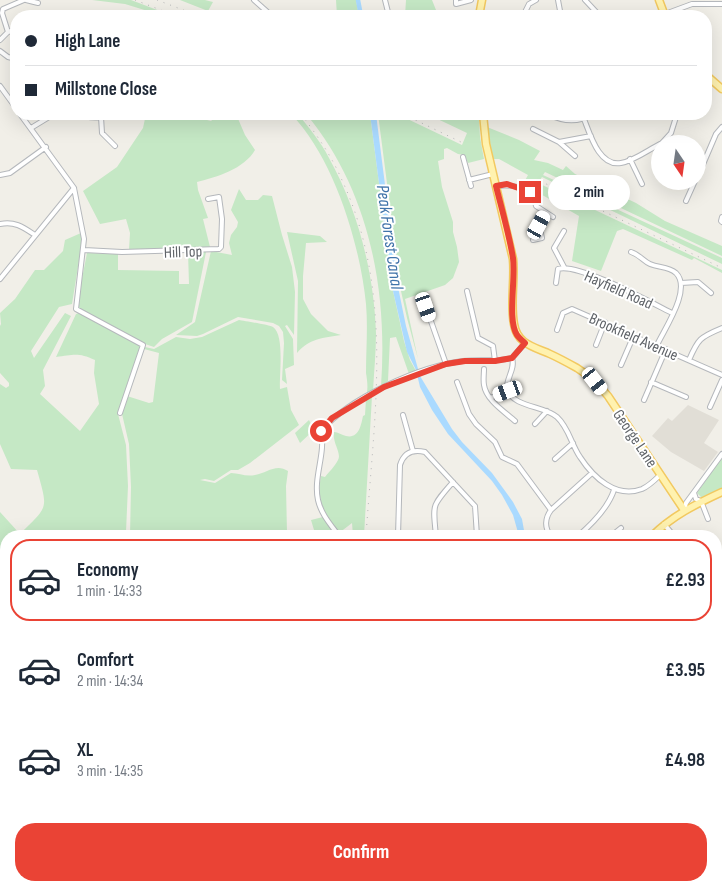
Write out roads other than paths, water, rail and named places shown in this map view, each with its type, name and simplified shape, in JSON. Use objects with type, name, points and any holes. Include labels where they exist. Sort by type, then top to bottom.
[{"type":"main road","points":[[712,80],[722,89]]},
{"type":"main road","points":[[484,120],[486,144],[513,259],[515,276],[514,325],[517,335],[525,343]]},
{"type":"main road","name":"George Lane","points":[[525,343],[578,369],[595,381],[608,396],[684,510]]},
{"type":"main road","points":[[658,530],[684,510],[722,492]]},
{"type":"street","points":[[0,40],[8,32],[1,8],[25,0],[38,3]]},
{"type":"street","points":[[254,0],[265,10]]},
{"type":"street","points":[[456,0],[456,4],[471,0]]},
{"type":"street","points":[[525,0],[529,4]]},
{"type":"street","points":[[526,10],[529,4],[536,0]]},
{"type":"street","points":[[585,0],[594,10]]},
{"type":"street","points":[[677,10],[692,4],[710,2],[722,4]]},
{"type":"street","points":[[0,86],[10,100]]},
{"type":"street","points":[[0,97],[5,93]]},
{"type":"street","points":[[25,120],[74,188],[84,239],[76,309],[143,346],[120,413]]},
{"type":"street","points":[[31,128],[44,120]]},
{"type":"street","points":[[102,120],[102,133],[115,146]]},
{"type":"street","points":[[560,120],[578,120]]},
{"type":"street","points":[[584,120],[602,157],[606,160],[622,163],[651,149]]},
{"type":"street","points":[[669,135],[675,120]]},
{"type":"street","points":[[706,157],[716,134],[722,127]]},
{"type":"street","points":[[533,129],[559,142],[575,156]]},
{"type":"street","points":[[559,142],[591,136]]},
{"type":"street","points":[[0,175],[10,173],[46,148]]},
{"type":"street","points":[[463,157],[470,186]]},
{"type":"street","points":[[630,159],[642,184]]},
{"type":"street","points":[[469,180],[493,174]]},
{"type":"street","points":[[496,186],[507,184],[530,192],[535,199],[536,206],[553,217]]},
{"type":"street","points":[[0,279],[74,188]]},
{"type":"street","points":[[686,201],[691,190]]},
{"type":"street","name":"Hill Top","points":[[84,250],[122,252],[218,249],[221,247],[222,219],[219,197],[208,199]]},
{"type":"street","points":[[533,240],[542,238],[539,225],[546,213]]},
{"type":"street","points":[[722,217],[722,222]]},
{"type":"street","points":[[0,224],[11,222],[35,235]]},
{"type":"street","name":"Hayfield Road","points":[[564,230],[555,243],[554,248],[564,267]]},
{"type":"street","points":[[631,252],[639,255],[651,265],[663,266],[675,272],[682,283],[681,294],[657,345]]},
{"type":"street","name":"Hayfield Road","points":[[556,283],[555,269],[564,267],[598,278],[672,313]]},
{"type":"street","points":[[682,283],[698,282],[711,293]]},
{"type":"street","points":[[467,291],[478,338],[493,346],[495,361]]},
{"type":"street","points":[[426,307],[446,364]]},
{"type":"street","name":"Brookfield Avenue","points":[[558,330],[563,313],[572,308],[722,375]]},
{"type":"street","points":[[596,345],[605,322]]},
{"type":"street","points":[[689,360],[697,342],[706,334],[722,329]]},
{"type":"street","points":[[621,365],[634,335]]},
{"type":"street","points":[[335,530],[323,514],[317,490],[324,442],[321,431],[332,418],[373,393],[414,375],[446,364],[512,358],[525,343]]},
{"type":"street","points":[[644,400],[666,349]]},
{"type":"street","points":[[512,358],[513,367],[507,384],[511,397],[556,416],[563,424],[579,457],[592,473],[614,490],[624,491],[642,489],[660,475]]},
{"type":"street","points":[[484,369],[484,386],[490,398],[515,421]]},
{"type":"street","points":[[710,408],[722,380]]},
{"type":"street","points":[[457,382],[469,414],[476,424],[495,442],[502,457],[518,464],[551,510]]},
{"type":"street","points":[[651,382],[686,397]]},
{"type":"street","points":[[490,398],[508,391]]},
{"type":"street","points":[[535,424],[547,411]]},
{"type":"street","points":[[403,415],[412,451]]},
{"type":"street","points":[[555,459],[573,443]]},
{"type":"street","points":[[398,530],[400,465],[402,458],[412,451],[425,452],[475,506],[477,530]]},
{"type":"street","points":[[684,510],[686,502],[722,454]]},
{"type":"street","points":[[547,530],[546,520],[551,510],[592,473]]},
{"type":"street","points":[[436,530],[435,502],[453,482]]},
{"type":"street","points":[[584,530],[599,514],[614,490]]},
{"type":"street","points":[[694,493],[696,499],[701,501],[708,519]]},
{"type":"street","points":[[664,524],[669,530]]},
{"type":"water","points":[[371,120],[377,120],[398,287],[406,326],[420,376],[452,429],[492,473],[513,502],[522,519],[524,530],[517,530],[513,515],[502,495],[492,481],[448,434],[432,410],[420,387],[416,370],[407,352],[393,291]]},
{"type":"waterway","name":"Peak Forest Canal","points":[[358,0],[360,10]]},
{"type":"railway","points":[[135,0],[161,10]]},
{"type":"railway","points":[[157,0],[183,10]]},
{"type":"railway","points":[[305,120],[328,153],[341,178],[358,221],[369,265],[375,309],[377,354],[376,400],[366,530]]},
{"type":"railway","points":[[415,120],[463,143]]},
{"type":"railway","points":[[540,181],[722,268]]}]
